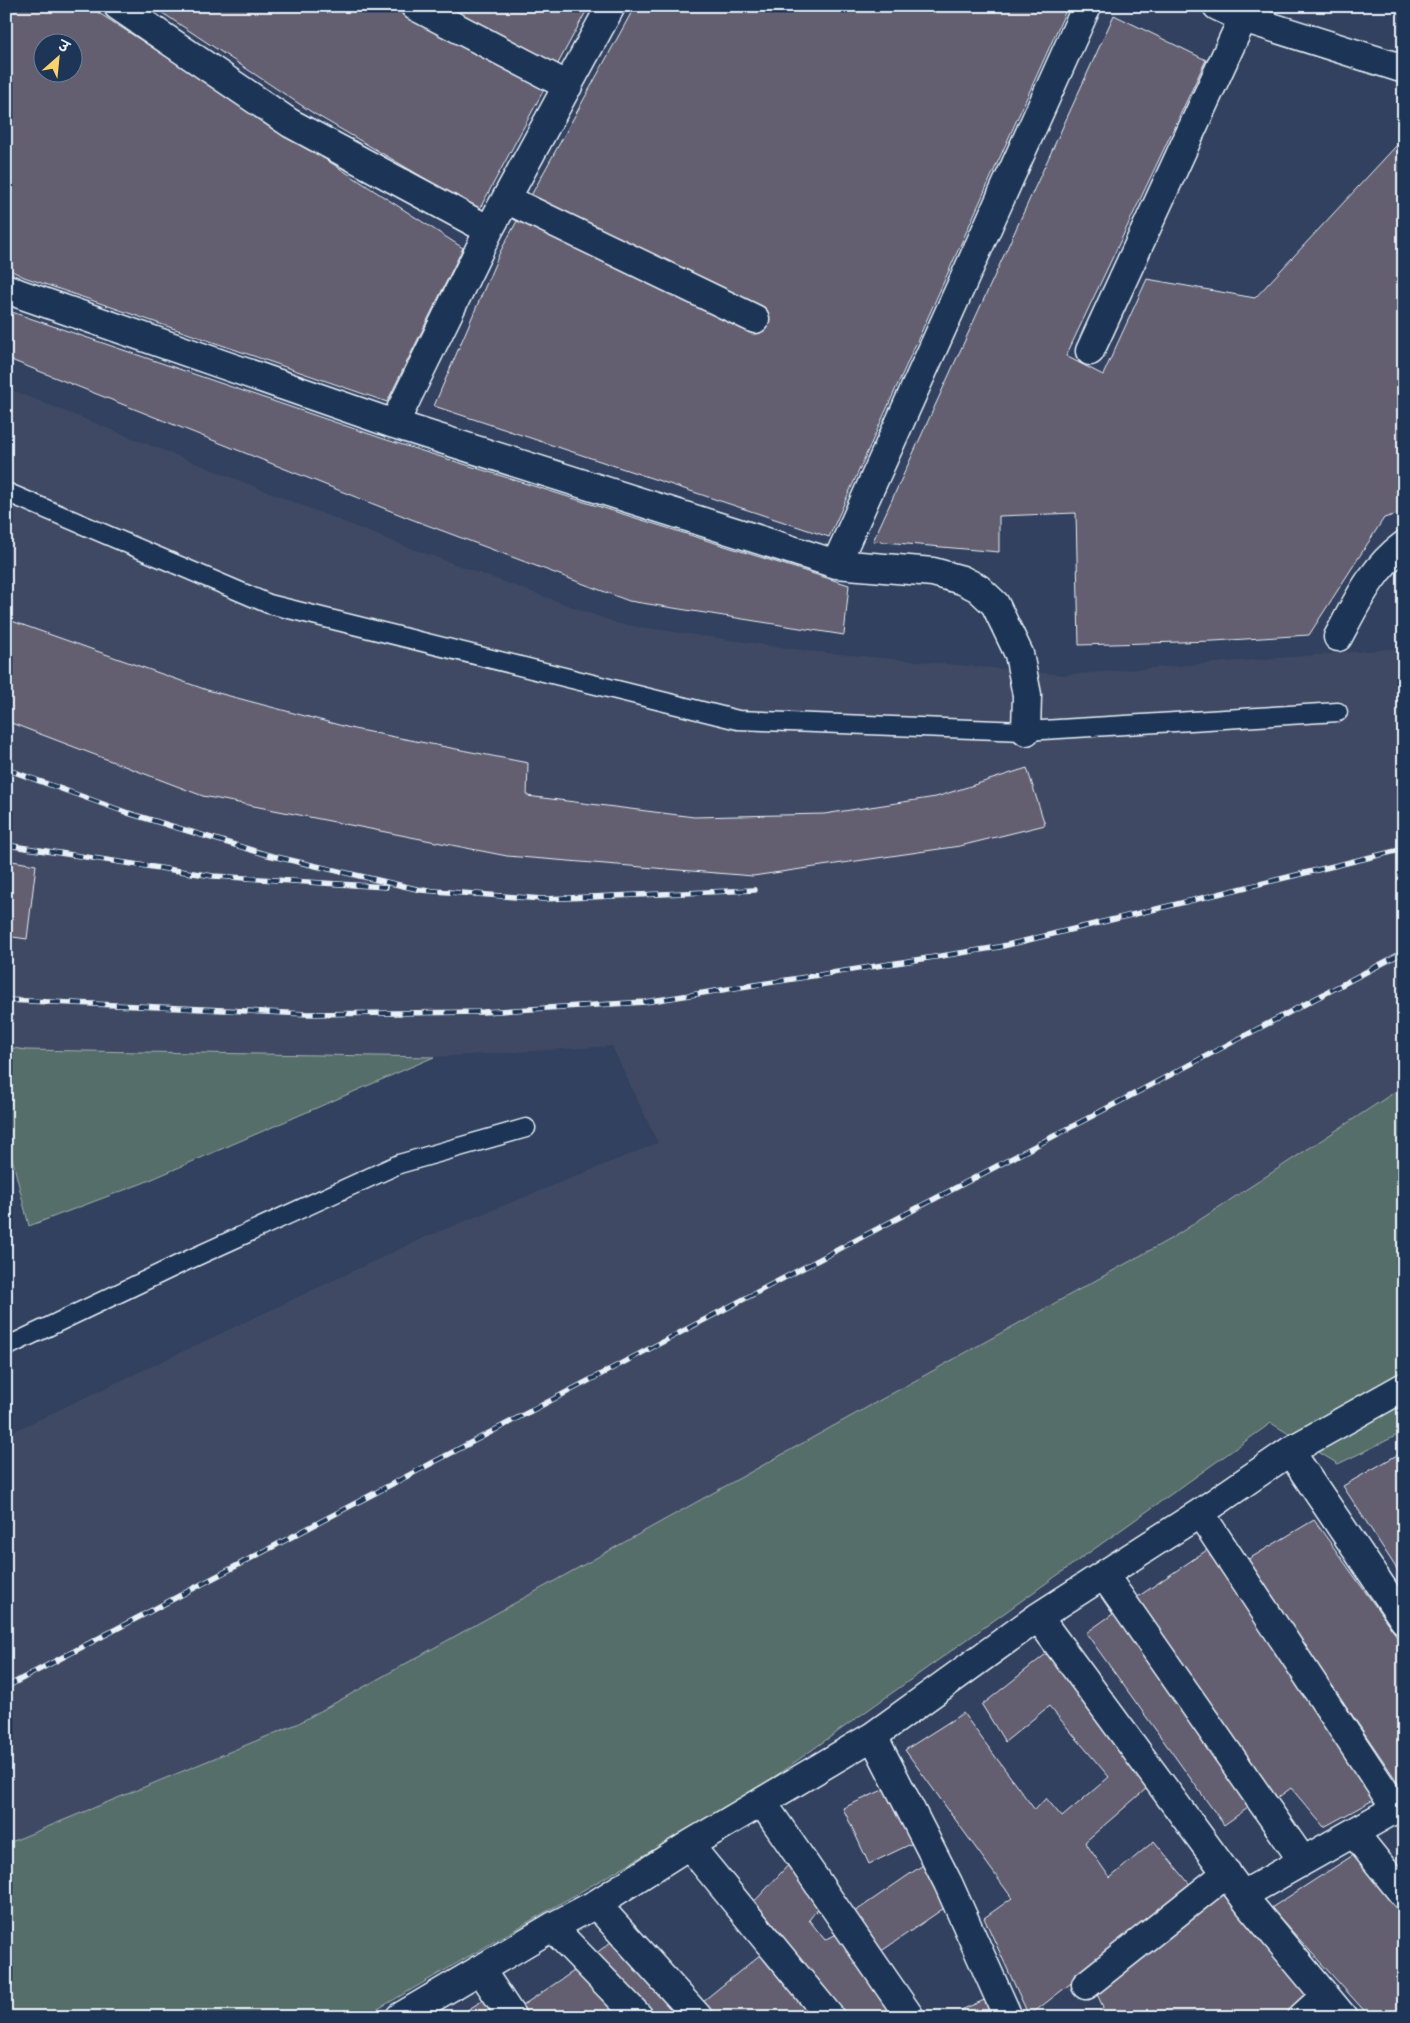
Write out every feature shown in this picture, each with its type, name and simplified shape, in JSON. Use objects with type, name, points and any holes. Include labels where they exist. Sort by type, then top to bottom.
[{"type":"street","points":[[118,6],[290,123],[489,230]]},
{"type":"street","points":[[415,6],[568,86]]},
{"type":"street","points":[[394,424],[489,230],[611,6]]},
{"type":"street","points":[[836,564],[1087,6]]},
{"type":"street","points":[[1217,6],[1242,18],[1404,69]]},
{"type":"street","points":[[1090,351],[1242,18]]},
{"type":"street","points":[[506,199],[755,319]]},
{"type":"street","points":[[6,288],[394,424],[836,564],[932,572],[962,580],[978,588],[995,604],[1019,654],[1027,695],[1026,731]]},
{"type":"street","points":[[1338,637],[1376,570],[1395,551],[1404,545]]},
{"type":"street","points":[[400,2017],[552,1927],[596,1904],[689,1845],[873,1736],[1038,1617],[1200,1513],[1290,1451],[1404,1387]]},
{"type":"street","points":[[1290,1451],[1404,1620]]},
{"type":"street","points":[[1200,1513],[1400,1806],[1243,1895]]},
{"type":"street","points":[[1104,1575],[1303,1861]]},
{"type":"street","points":[[1038,1617],[1243,1895],[1343,2017]]},
{"type":"street","points":[[873,1736],[948,1883],[1008,2017]]},
{"type":"street","points":[[762,1802],[910,2017]]},
{"type":"street","points":[[1354,1832],[1404,1895]]},
{"type":"street","points":[[689,1845],[830,2017]]},
{"type":"street","points":[[1086,1985],[1227,1873]]},
{"type":"street","points":[[596,1904],[698,2017]]},
{"type":"street","points":[[552,1927],[639,2017]]},
{"type":"street","points":[[480,1970],[512,2017]]},
{"type":"street","points":[[1302,2017],[1325,1996]]},
{"type":"lane","points":[[6,492],[269,604],[738,720],[1026,731],[1338,712]]},
{"type":"lane","points":[[6,1347],[184,1262],[399,1164],[526,1128]]},
{"type":"shaded area","points":[[6,388],[394,542],[619,624],[807,651],[1065,675],[1404,648],[1404,1086],[1172,1238],[297,1724],[6,1844],[6,1435],[421,1239],[658,1143],[612,1046],[434,1057],[26,1050],[6,1047]]},
{"type":"green space","points":[[6,1047],[26,1050],[434,1057],[143,1183],[29,1226],[11,1154],[6,1154]]},
{"type":"green space","points":[[1404,1086],[1404,1432],[1338,1464],[1271,1423],[753,1792],[364,2017],[6,2017],[6,1844],[297,1724],[1172,1238]]},
{"type":"building","points":[[6,6],[88,6],[463,248],[387,402],[24,277],[6,268]]},
{"type":"building","points":[[152,6],[589,6],[479,210],[313,113]]},
{"type":"building","points":[[635,6],[1068,6],[829,537],[434,406],[500,252]]},
{"type":"building","points":[[1114,15],[1206,60],[1066,356],[1103,375],[1147,279],[1255,298],[1397,145],[1404,147],[1404,512],[1384,518],[1309,635],[1214,641],[1079,645],[1076,513],[999,516],[999,552],[873,541]]},
{"type":"building","points":[[6,310],[387,440],[849,585],[844,635],[629,601],[411,519],[6,358]]},
{"type":"building","points":[[6,619],[207,690],[354,729],[528,763],[527,796],[694,817],[824,814],[936,797],[1027,768],[1045,825],[960,846],[753,876],[507,856],[203,796],[6,721]]},
{"type":"building","points":[[6,860],[36,865],[27,939],[6,936]]},
{"type":"building","points":[[1404,1451],[1404,1580],[1343,1486]]},
{"type":"building","points":[[1314,1520],[1404,1646],[1403,1790],[1247,1560]]},
{"type":"building","points":[[1207,1550],[1375,1799],[1324,1827],[1291,1788],[1276,1799],[1136,1598]]},
{"type":"building","points":[[1117,1611],[1255,1803],[1224,1825],[1086,1633]]},
{"type":"building","points":[[1051,1650],[1147,1788],[1085,1842],[1110,1878],[1154,1841],[1193,1888],[1029,2016],[984,1918],[1012,1898],[905,1750],[963,1713],[1035,1810],[1046,1798],[1062,1817],[1109,1777],[1049,1706],[1005,1742],[982,1705]]},
{"type":"building","points":[[887,1788],[913,1843],[869,1864],[843,1808]]},
{"type":"building","points":[[1355,1854],[1404,1911],[1404,2017],[1370,2017],[1271,1908]]},
{"type":"building","points":[[792,1861],[822,1903],[809,1920],[825,1940],[841,1932],[895,2017],[845,2017],[752,1904]]},
{"type":"building","points":[[923,1865],[950,1904],[880,1952],[853,1913]]},
{"type":"building","points":[[1221,1891],[1311,1994],[1286,2017],[1097,2017],[1103,2007],[1097,1994]]},
{"type":"building","points":[[615,1939],[687,2017],[656,2017],[595,1954]]},
{"type":"building","points":[[761,1954],[815,2017],[719,2017],[702,2002]]},
{"type":"building","points":[[577,1969],[625,2017],[523,2017],[517,2009]]},
{"type":"building","points":[[989,1998],[997,2017],[964,2017],[961,2010]]},
{"type":"building","points":[[485,1999],[497,2017],[456,2017]]},
{"type":"railway","points":[[6,769],[128,813],[268,855],[421,890],[543,899],[755,890]]},
{"type":"railway","points":[[6,845],[213,876],[386,887]]},
{"type":"railway","points":[[6,1000],[308,1014],[483,1012],[645,1002],[999,947],[1404,849]]},
{"type":"railway","points":[[6,1687],[1404,952]]}]
